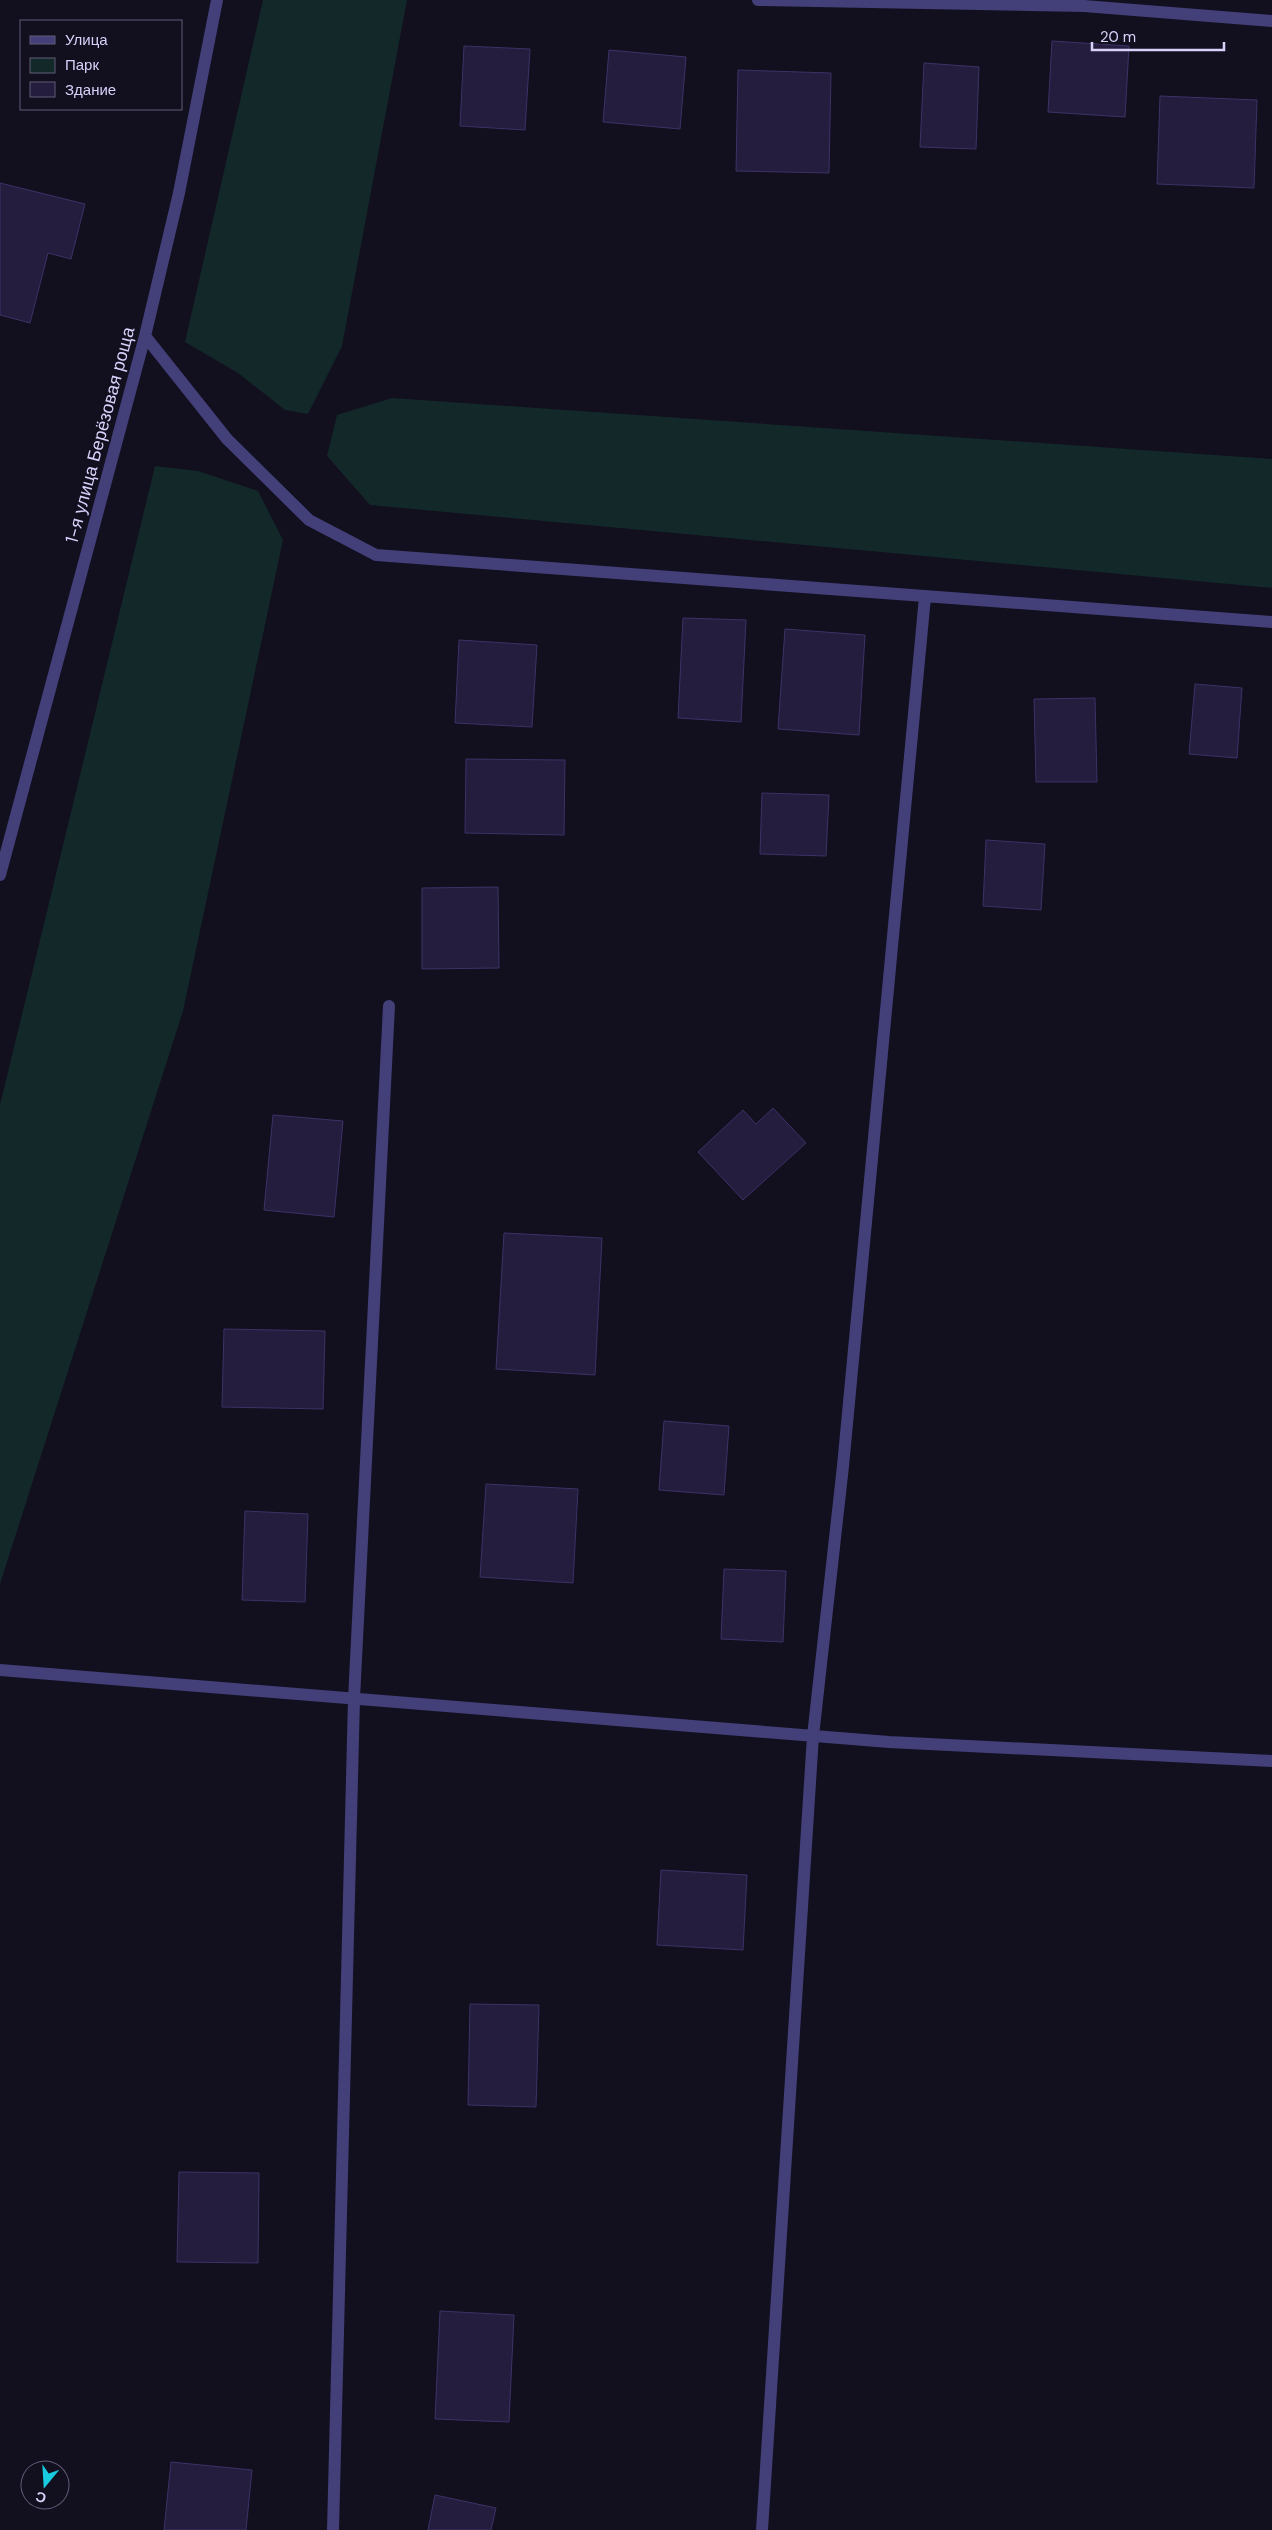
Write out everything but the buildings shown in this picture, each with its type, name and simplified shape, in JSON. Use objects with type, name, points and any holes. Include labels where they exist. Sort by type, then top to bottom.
[{"type":"street","name":"1-я улица Берёзовая роща","points":[[0,875],[145,336],[179,193],[217,0]]},
{"type":"street","points":[[758,0],[1084,6],[1272,21]]},
{"type":"street","points":[[145,336],[227,439],[309,520],[376,555],[926,598],[1272,622]]},
{"type":"street","points":[[762,2530],[813,1736],[844,1466],[926,598]]},
{"type":"street","points":[[333,2530],[354,1699],[389,1006]]},
{"type":"street","points":[[0,1670],[889,1742],[1272,1761]]},
{"type":"green space","points":[[263,0],[407,0],[342,346],[308,414],[285,410],[238,373],[185,342]]},
{"type":"green space","points":[[392,398],[1272,459],[1272,588],[370,505],[327,456],[337,415]]},
{"type":"green space","points":[[155,466],[198,471],[258,491],[283,540],[183,1011],[0,1584],[0,1105]]}]
